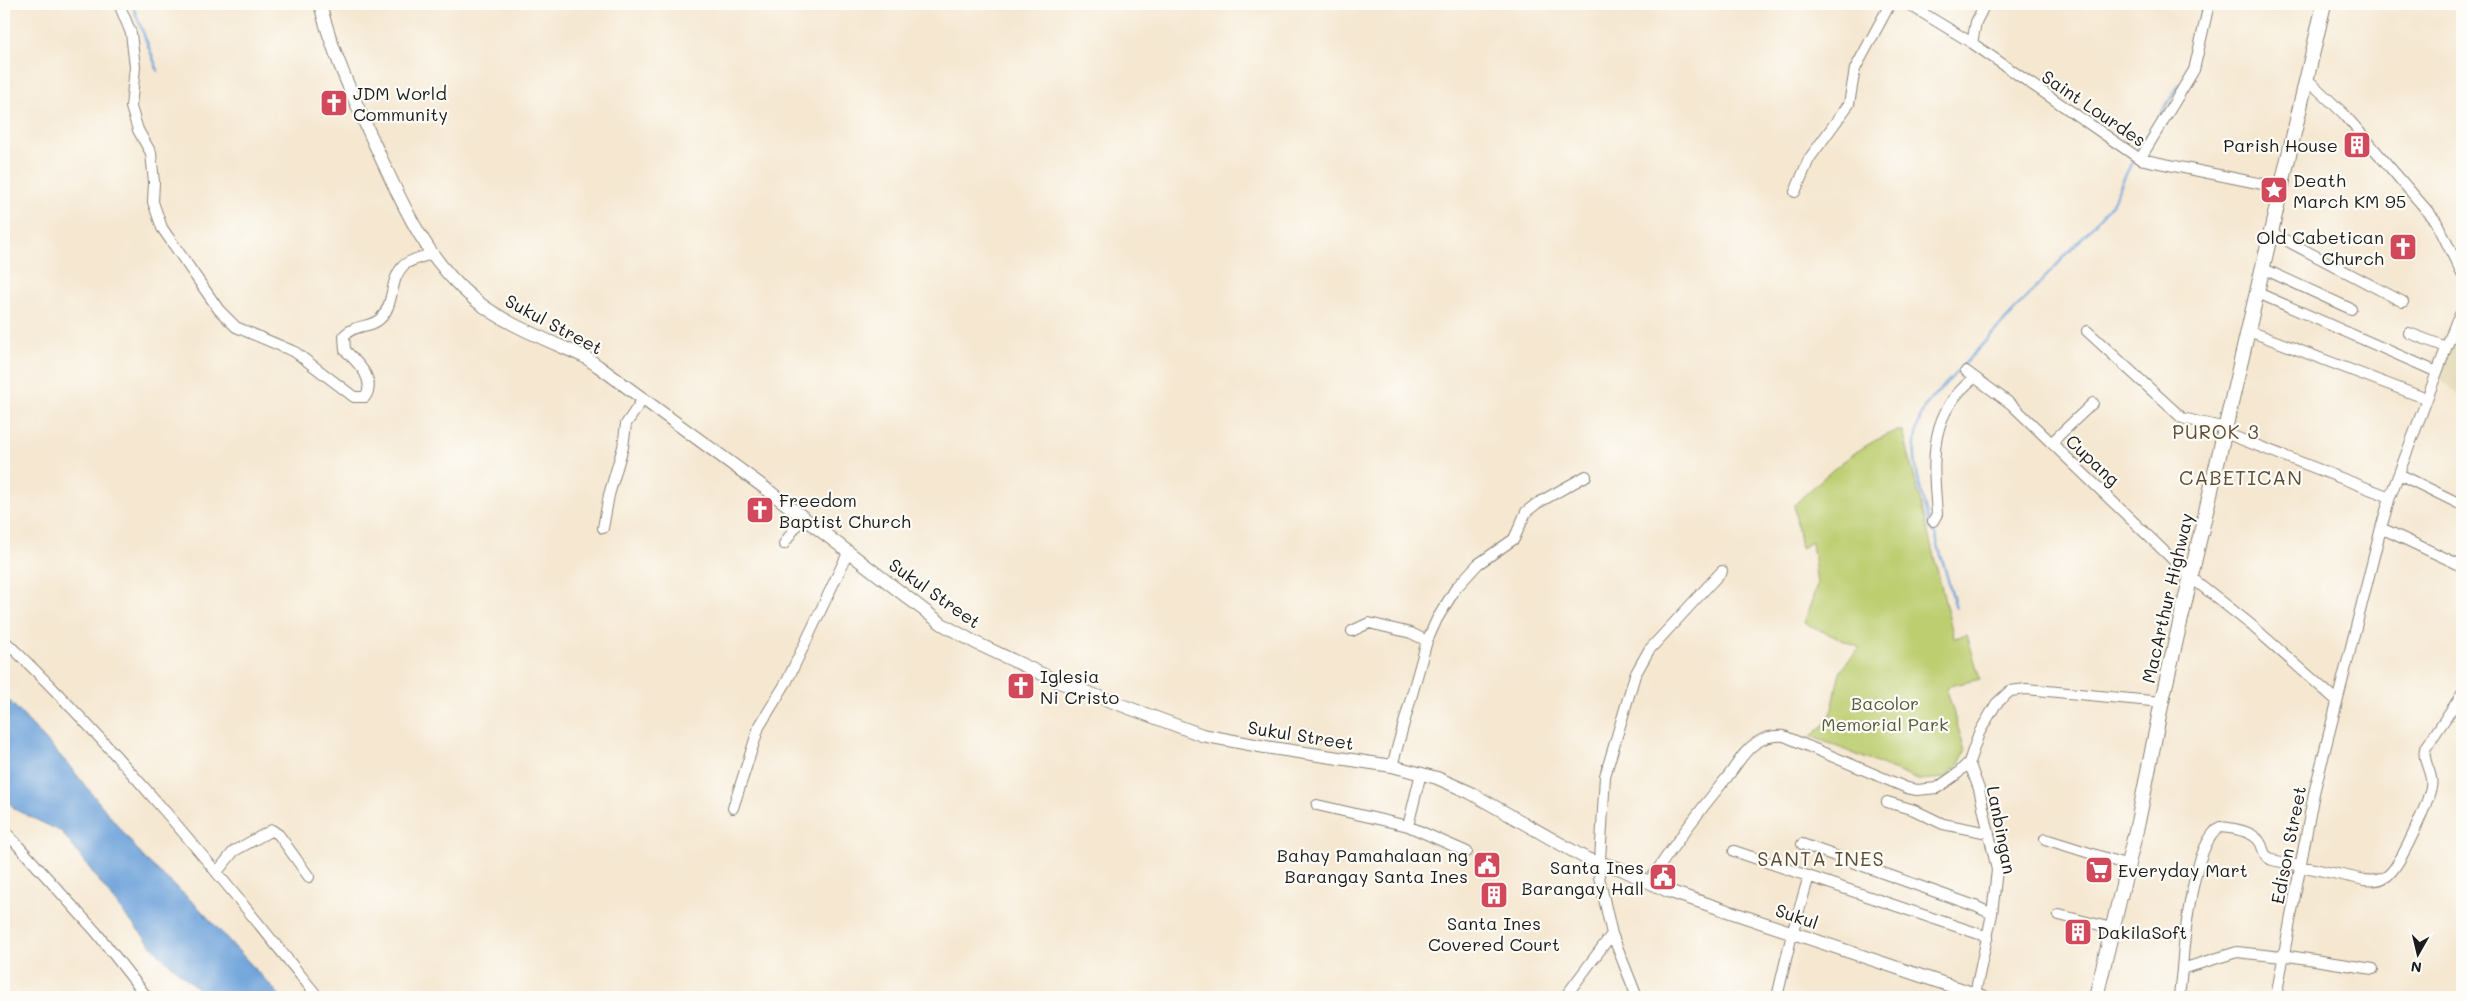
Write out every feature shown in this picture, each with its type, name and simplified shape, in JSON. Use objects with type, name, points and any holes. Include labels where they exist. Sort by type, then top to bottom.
[{"type":"main road","name":"MacArthur Highway","points":[[2096,997],[2128,865],[2162,702],[2324,4]]},
{"type":"street","points":[[119,4],[131,33],[135,67],[132,107],[138,130],[151,153],[155,214],[171,244],[219,310],[236,328],[295,352],[354,397],[364,397],[369,392],[369,382],[357,363],[345,350],[344,336],[348,330],[379,320],[390,308],[396,278],[404,264],[431,254]]},
{"type":"street","name":"Sukul Street","points":[[320,4],[335,53],[410,220],[431,254],[453,280],[475,300],[500,317],[584,357],[643,399],[942,624],[976,643],[1059,682],[1167,724],[1227,741],[1392,766],[1421,773],[1469,792],[1581,856],[1600,863]]},
{"type":"street","points":[[1795,192],[1809,159],[1848,104],[1855,69],[1890,4]]},
{"type":"street","name":"Saint Lourdes","points":[[1908,4],[1972,43],[2136,157],[2282,188]]},
{"type":"street","points":[[1972,43],[1976,22],[1985,4]]},
{"type":"street","points":[[2136,157],[2194,70],[2209,4]]},
{"type":"street","points":[[2307,79],[2344,114],[2436,221],[2462,274]]},
{"type":"street","points":[[2272,233],[2403,302]]},
{"type":"street","points":[[2264,269],[2351,309]]},
{"type":"street","points":[[2258,294],[2437,372]]},
{"type":"street","name":"Edison Street","points":[[2276,997],[2300,865],[2336,700],[2381,528],[2390,497],[2446,347],[2462,311]]},
{"type":"street","points":[[2249,331],[2427,399]]},
{"type":"street","points":[[2087,332],[2182,418],[2225,430],[2390,497]]},
{"type":"street","points":[[2409,333],[2446,347]]},
{"type":"street","name":"Cupang","points":[[1966,371],[2011,404],[2192,578],[2250,624],[2336,700]]},
{"type":"street","points":[[1933,521],[1936,514],[1935,453],[1939,424],[1961,388],[1974,378]]},
{"type":"street","points":[[603,528],[609,495],[623,447],[626,424],[643,399]]},
{"type":"street","points":[[2051,443],[2094,403]]},
{"type":"street","points":[[2399,474],[2462,505]]},
{"type":"street","points":[[1392,766],[1427,641],[1437,619],[1456,588],[1478,564],[1514,539],[1526,512],[1586,476]]},
{"type":"street","points":[[784,544],[802,518]]},
{"type":"street","points":[[2381,528],[2462,566]]},
{"type":"street","points":[[733,808],[759,727],[787,681],[848,553]]},
{"type":"street","points":[[1637,997],[1612,934],[1600,887],[1604,776],[1635,675],[1649,650],[1722,571]]},
{"type":"street","points":[[1352,631],[1369,622],[1411,633],[1427,641]]},
{"type":"street","points":[[4,640],[129,771],[217,872],[318,997]]},
{"type":"street","points":[[1649,882],[1704,803],[1724,782],[1750,748],[1765,738],[1775,735],[1798,740],[1907,788],[1917,790],[1937,788],[1969,762],[1979,733],[1996,704],[2010,691],[2026,689],[2162,702]]},
{"type":"street","points":[[2179,997],[2184,929],[2193,883],[2214,830],[2220,827],[2240,831],[2257,838],[2267,858],[2371,881],[2382,879],[2394,869],[2401,859],[2431,786],[2423,758],[2425,749],[2462,694]]},
{"type":"street","name":"Lanbingan","points":[[1969,762],[1979,789],[1997,870],[1980,996]]},
{"type":"street","points":[[1408,826],[1421,773]]},
{"type":"street","points":[[1887,802],[1914,810],[1943,824],[1988,832]]},
{"type":"street","points":[[1317,805],[1408,826],[1467,852]]},
{"type":"street","points":[[4,830],[96,932],[147,997]]},
{"type":"street","points":[[217,872],[234,851],[272,830],[279,835],[310,877]]},
{"type":"street","points":[[2045,839],[2128,865]]},
{"type":"street","points":[[1802,844],[1969,903],[1992,914]]},
{"type":"street","points":[[1734,851],[1988,937]]},
{"type":"street","name":"Sukul","points":[[1600,863],[1621,868],[1668,891],[1980,996]]},
{"type":"street","points":[[1777,997],[1792,934],[1809,876]]},
{"type":"street","points":[[2059,915],[2112,928]]},
{"type":"street","points":[[1565,997],[1612,934]]},
{"type":"street","points":[[2182,970],[2238,952],[2282,956],[2373,969]]},
{"type":"shaded area","points":[[2462,314],[2462,396],[2437,378]]},
{"type":"green space","name":"Bacolor Memorial Park","points":[[1897,431],[1903,431],[1954,638],[1967,635],[1980,679],[1946,687],[1965,751],[1959,764],[1945,778],[1918,780],[1811,736],[1825,722],[1829,715],[1841,670],[1860,648],[1804,623],[1817,585],[1812,542],[1801,548],[1794,505],[1842,462],[1868,444]]},
{"type":"water","points":[[4,695],[67,763],[144,858],[198,907],[281,997],[207,997],[161,956],[125,915],[62,832],[16,810],[4,798]]},
{"type":"waterway","points":[[132,4],[158,71]]},
{"type":"waterway","points":[[2193,51],[2203,10]]},
{"type":"waterway","points":[[2184,77],[2192,56]]},
{"type":"waterway","points":[[2136,153],[2180,84]]},
{"type":"waterway","points":[[1956,608],[1935,534],[1930,528],[1918,481],[1915,451],[1919,421],[1925,406],[2111,205],[2134,158]]},
{"type":"place","name":"JDM World Community","points":[[334,103]]},
{"type":"place","name":"Parish House","points":[[2357,145]]},
{"type":"place","name":"Death March KM 95","points":[[2274,190]]},
{"type":"place","name":"Old Cabetican Church","points":[[2403,247]]},
{"type":"place","name":"Freedom Baptist Church","points":[[760,510]]},
{"type":"place","name":"Iglesia Ni Cristo","points":[[1021,686]]},
{"type":"place","name":"Bahay Pamahalaan ng Barangay Santa Ines","points":[[1487,865]]},
{"type":"place","name":"Everyday Mart","points":[[2099,870]]},
{"type":"place","name":"Santa Ines Barangay Hall","points":[[1663,877]]},
{"type":"place","name":"Santa Ines Covered Court","points":[[1494,895]]},
{"type":"place","name":"DakilaSoft","points":[[2078,932]]},
{"type":"district","name":"PUROK 3","points":[[2216,431]]},
{"type":"district","name":"CABETICAN","points":[[2241,477]]},
{"type":"district","name":"SANTA INES","points":[[1821,858]]}]
